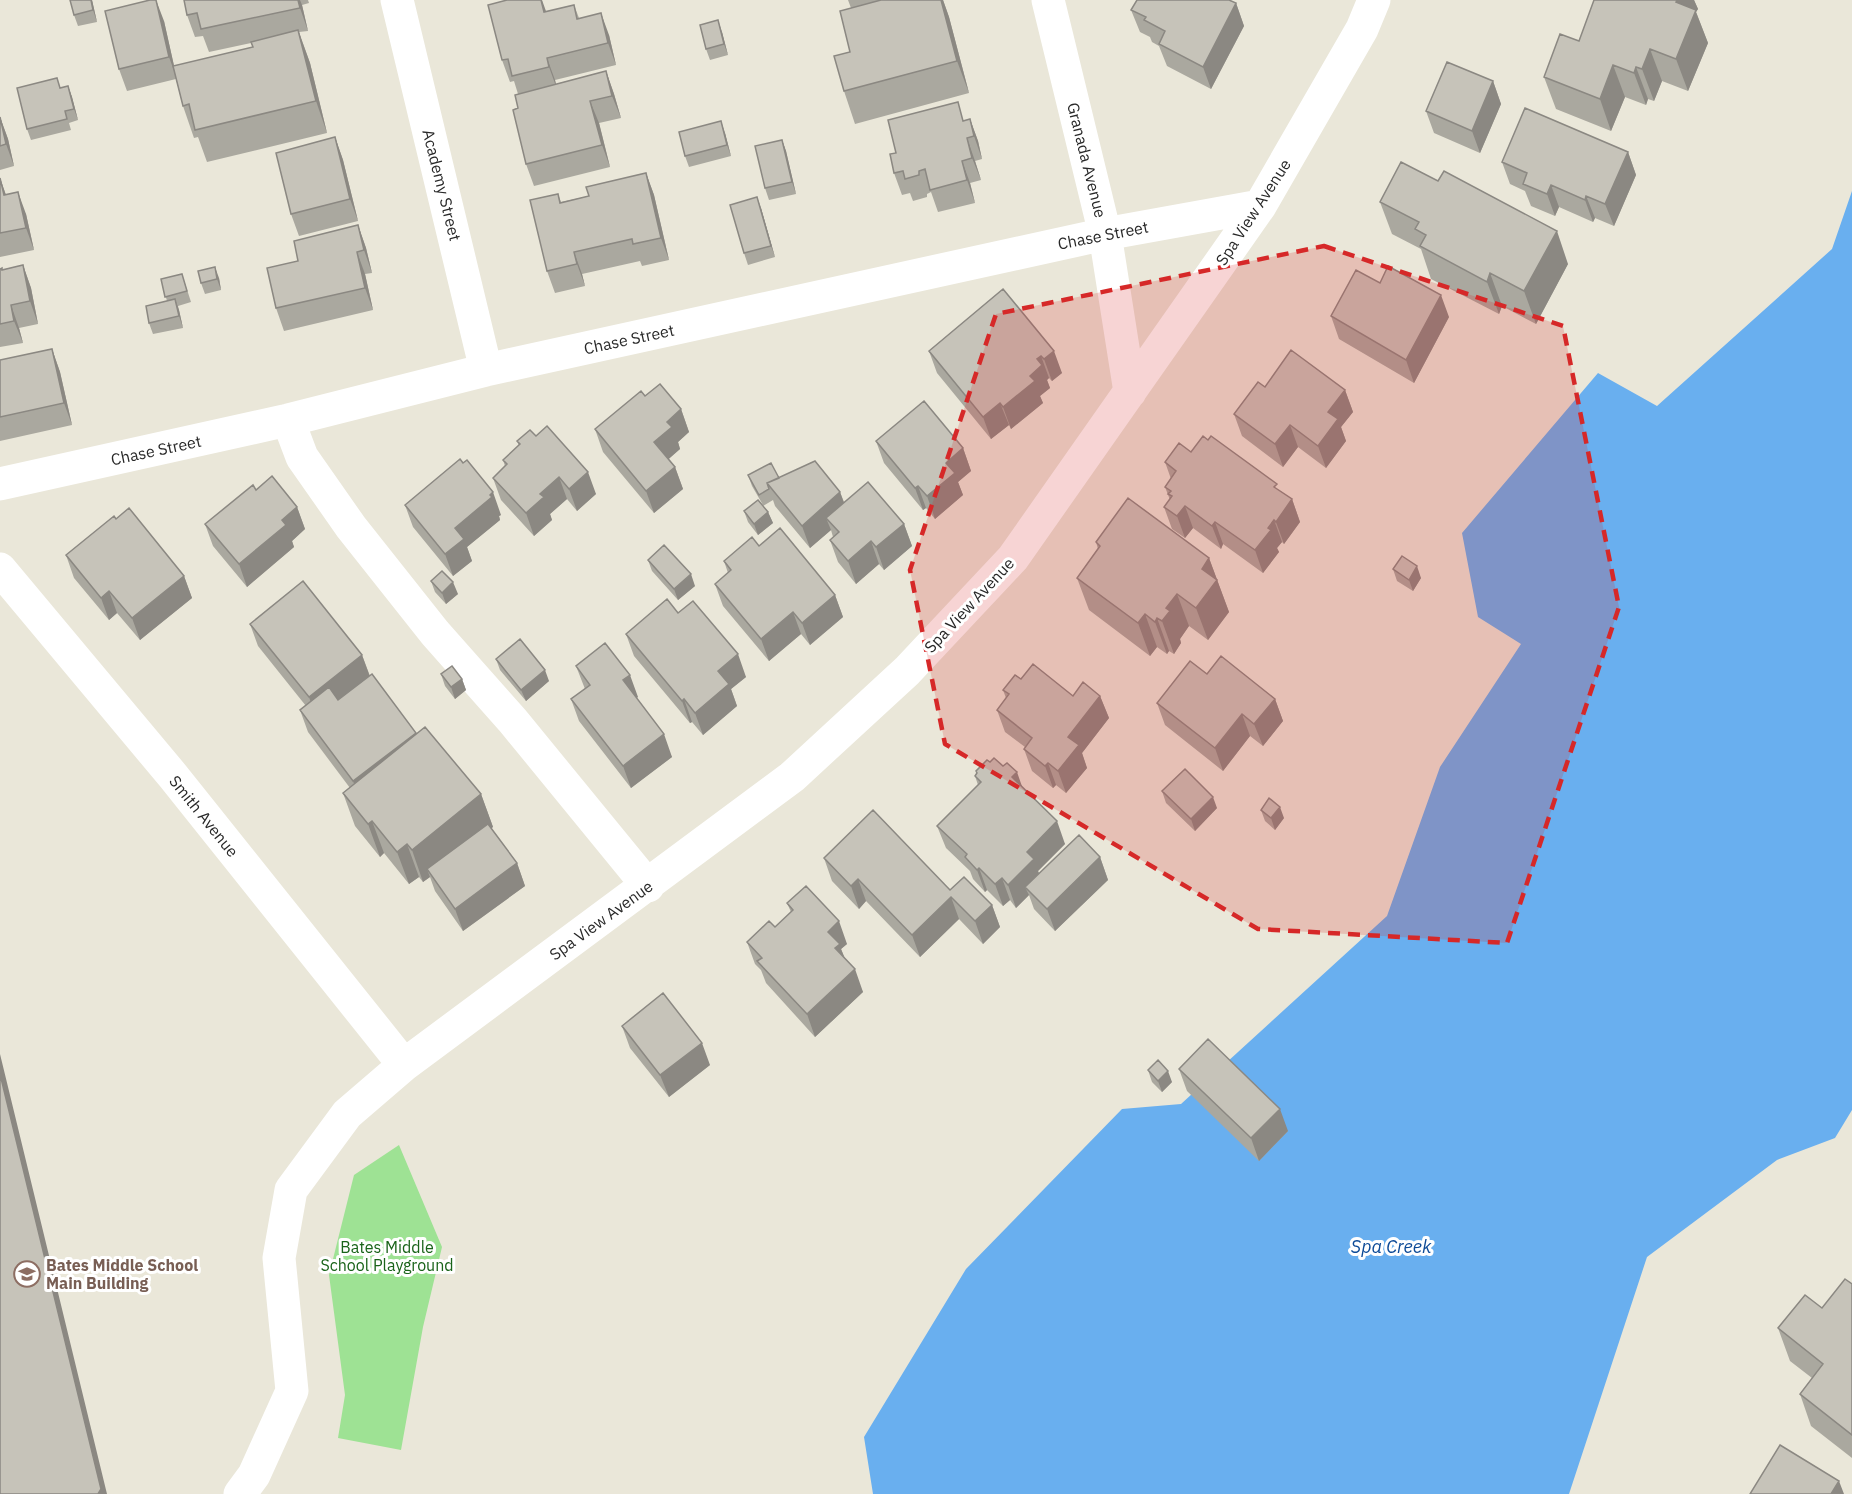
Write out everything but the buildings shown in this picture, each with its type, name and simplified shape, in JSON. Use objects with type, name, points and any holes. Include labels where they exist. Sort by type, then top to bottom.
[{"type":"street","name":"Academy Street","points":[[397,0],[486,370]]},
{"type":"street","name":"Granada Avenue","points":[[1048,0],[1105,234],[1130,392]]},
{"type":"street","name":"Spa View Avenue","points":[[240,1494],[254,1475],[292,1391],[279,1258],[291,1190],[347,1114],[404,1065],[792,777],[907,671],[1013,558],[1260,206],[1362,29],[1374,0]]},
{"type":"street","name":"Chase Street","points":[[0,484],[288,420],[486,370],[1105,234],[1260,206]]},
{"type":"street","points":[[288,420],[302,458],[351,527],[435,633],[513,721],[648,886]]},
{"type":"street","name":"Smith Avenue","points":[[0,569],[173,776],[404,1065]]},
{"type":"highlighted area","points":[[1324,246],[1563,326],[1619,607],[1507,943],[1258,929],[945,744],[910,570],[996,314]]},
{"type":"green space","name":"Bates Middle School Playground","points":[[399,1145],[442,1247],[423,1327],[401,1450],[338,1438],[345,1395],[329,1275],[354,1175]]},
{"type":"water","name":"Spa Creek","points":[[1852,191],[1852,1110],[1835,1138],[1777,1160],[1647,1257],[1569,1494],[873,1494],[864,1437],[966,1269],[1122,1109],[1181,1104],[1387,916],[1440,767],[1521,644],[1478,617],[1462,533],[1598,373],[1657,406],[1832,249]]},
{"type":"place","name":"Bates Middle School Main Building","points":[[27,1274]]}]
